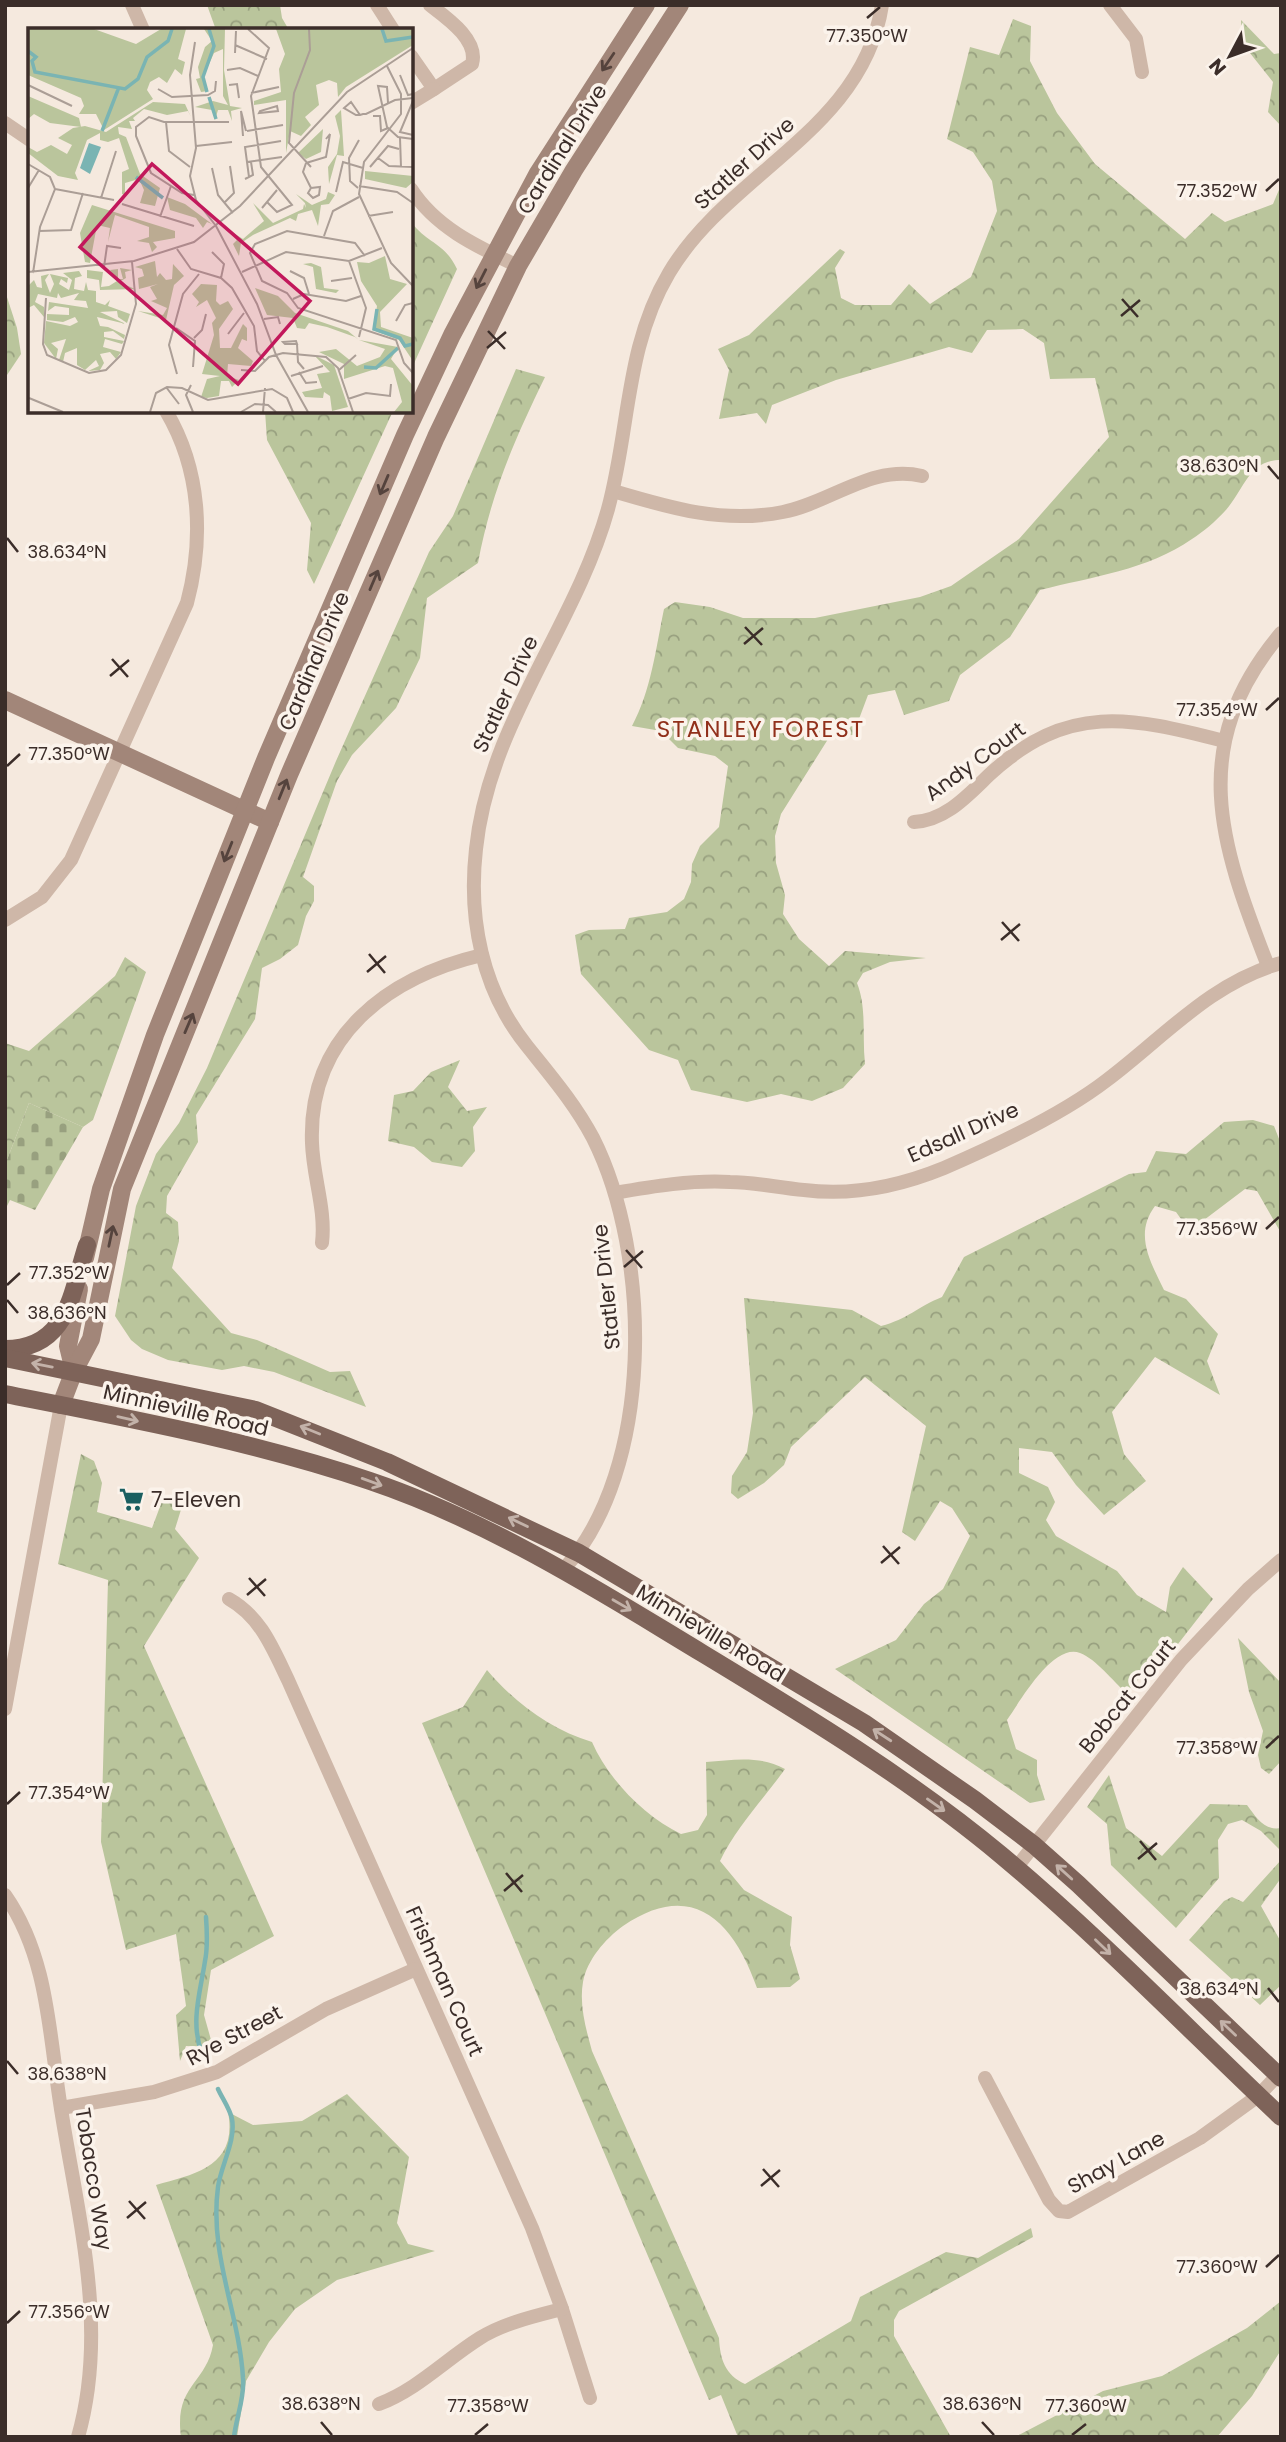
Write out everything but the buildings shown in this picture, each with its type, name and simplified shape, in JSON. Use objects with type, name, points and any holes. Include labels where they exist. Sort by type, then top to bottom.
[{"type":"main road","name":"Cardinal Drive","points":[[74,1371],[68,1346],[87,1245],[115,1145],[244,810],[405,435],[493,254],[545,163],[646,5]]},
{"type":"main road","name":"Cardinal Drive","points":[[61,1405],[74,1371],[91,1339],[122,1189],[270,822],[436,438],[518,266],[574,170],[680,5]]},
{"type":"main road","points":[[5,700],[270,822]]},
{"type":"main road","points":[[5,1349],[33,1346],[54,1331],[65,1313],[87,1245]]},
{"type":"main road","name":"Minnieville Road","points":[[5,1357],[256,1410],[468,1497],[579,1553],[864,1723],[923,1762],[1034,1845],[1280,2076]]},
{"type":"main road","name":"Minnieville Road","points":[[5,1394],[255,1448],[372,1481],[466,1522],[563,1570],[851,1746],[946,1812],[1016,1868],[1079,1924],[1281,2117]]},
{"type":"street","points":[[132,5],[142,28]]},
{"type":"street","points":[[377,5],[392,28]]},
{"type":"street","points":[[413,102],[469,67],[474,57],[457,27],[430,5]]},
{"type":"street","name":"Statler Drive","points":[[563,1570],[579,1553],[610,1494],[621,1461],[634,1384],[632,1297],[625,1239],[615,1193],[582,1118],[508,1019],[482,956],[475,923],[473,873],[486,793],[518,707],[579,589],[596,547],[613,491],[633,361],[642,330],[669,272],[702,229],[830,113],[863,64],[882,5]]},
{"type":"street","points":[[1110,5],[1136,39],[1142,72]]},
{"type":"street","points":[[413,59],[434,89]]},
{"type":"street","points":[[5,123],[28,139]]},
{"type":"street","points":[[413,191],[437,220],[518,266]]},
{"type":"street","points":[[5,920],[42,897],[65,870],[121,753],[187,603],[195,573],[198,519],[194,485],[185,452],[167,413]]},
{"type":"street","points":[[613,491],[699,514],[737,517],[792,510],[884,475],[908,473],[922,476]]},
{"type":"street","points":[[1275,964],[1227,854],[1220,797],[1224,741],[1237,699],[1281,633]]},
{"type":"street","name":"Andy Court","points":[[914,822],[938,817],[952,809],[1001,764],[1039,739],[1086,723],[1135,720],[1224,741]]},
{"type":"street","points":[[322,1243],[322,1208],[313,1165],[313,1113],[328,1066],[341,1042],[377,999],[396,986],[448,963],[482,956]]},
{"type":"street","name":"Edsall Drive","points":[[615,1193],[690,1182],[731,1182],[824,1192],[856,1190],[914,1179],[944,1167],[1083,1097],[1188,1012],[1233,982],[1275,964]]},
{"type":"street","points":[[5,1709],[61,1405]]},
{"type":"street","name":"Bobcat Court","points":[[1016,1868],[1181,1660],[1248,1589],[1281,1560]]},
{"type":"street","name":"Frishman Court","points":[[229,1599],[252,1615],[262,1628],[533,2228],[590,2398]]},
{"type":"street","name":"Tobacco Way","points":[[5,1895],[26,1929],[36,1955],[84,2245],[90,2295],[90,2383],[78,2437]]},
{"type":"street","name":"Rye Street","points":[[61,2108],[154,2092],[217,2072],[326,2009],[416,1969]]},
{"type":"street","name":"Shay Lane","points":[[985,2078],[1049,2200],[1059,2211],[1068,2212],[1200,2138],[1258,2096],[1280,2076]]},
{"type":"street","points":[[379,2404],[412,2388],[481,2337],[530,2317],[562,2309]]},
{"type":"green space","points":[[207,5],[280,5],[282,18],[288,28],[215,28]]},
{"type":"green space","points":[[1013,19],[1031,26],[1030,61],[1057,113],[1095,164],[1185,239],[1212,213],[1225,222],[1273,204],[1281,185],[1281,460],[1261,465],[1221,515],[1201,533],[1175,550],[1119,571],[1040,590],[1010,637],[960,675],[949,701],[904,715],[895,690],[868,695],[853,735],[830,736],[781,814],[775,836],[776,863],[785,895],[783,914],[799,939],[829,966],[845,951],[926,958],[890,962],[863,973],[857,983],[863,1012],[865,1064],[843,1088],[812,1101],[781,1094],[747,1102],[691,1090],[678,1060],[649,1050],[581,974],[575,935],[589,930],[625,929],[629,918],[667,912],[684,899],[691,882],[692,864],[700,846],[719,827],[728,766],[715,756],[678,748],[661,731],[632,726],[648,684],[664,609],[675,602],[710,607],[743,618],[815,618],[920,597],[951,586],[1019,539],[1109,437],[1095,378],[1050,379],[1044,343],[1023,329],[987,330],[972,353],[949,347],[836,380],[772,405],[766,424],[757,413],[719,419],[729,370],[718,349],[749,335],[840,249],[845,252],[835,268],[841,298],[855,305],[891,305],[909,284],[930,304],[971,277],[997,211],[992,181],[973,152],[947,139],[970,47],[999,55]]},
{"type":"green space","points":[[1241,20],[1274,54],[1281,53],[1281,126],[1268,112],[1273,82],[1242,43]]},
{"type":"green space","points":[[413,224],[447,254],[457,269],[413,366]]},
{"type":"green space","points":[[5,291],[17,328],[21,354],[5,378]]},
{"type":"green space","points":[[516,369],[545,377],[505,468],[490,513],[478,563],[427,598],[420,658],[396,708],[352,755],[337,781],[303,877],[314,886],[314,901],[306,916],[298,945],[280,959],[262,968],[255,1019],[196,1115],[198,1142],[167,1196],[166,1213],[178,1222],[179,1241],[172,1268],[231,1333],[257,1340],[330,1372],[350,1371],[366,1407],[274,1372],[244,1366],[222,1370],[168,1360],[142,1349],[131,1340],[115,1316],[136,1206],[156,1154],[179,1123],[207,1068],[336,761],[429,552],[453,516]]},
{"type":"green space","points":[[265,413],[392,413],[314,584],[307,570],[311,523],[267,440]]},
{"type":"green space","points":[[125,957],[146,972],[93,1120],[83,1127],[29,1103],[5,1165],[5,1043],[29,1051],[115,976]]},
{"type":"green space","points":[[460,1060],[448,1087],[467,1111],[487,1107],[473,1127],[475,1151],[462,1167],[432,1162],[414,1147],[388,1141],[394,1095],[413,1091],[431,1072]]},
{"type":"green space","points":[[29,1103],[83,1127],[35,1210],[10,1200],[5,1210],[5,1165]]},
{"type":"green space","points":[[1253,1120],[1274,1126],[1281,1144],[1281,1233],[1257,1191],[1245,1189],[1204,1220],[1186,1226],[1176,1212],[1155,1206],[1146,1227],[1146,1248],[1164,1290],[1186,1299],[1218,1334],[1207,1361],[1220,1395],[1155,1357],[1112,1412],[1124,1454],[1146,1481],[1104,1515],[1076,1485],[1052,1452],[1019,1448],[1019,1473],[1048,1487],[1055,1502],[1046,1520],[1056,1536],[1117,1571],[1137,1595],[1166,1612],[1170,1587],[1183,1567],[1213,1599],[1178,1644],[1151,1665],[1126,1693],[1098,1665],[1080,1653],[1070,1652],[1059,1656],[1039,1675],[1007,1720],[1016,1749],[1037,1760],[1037,1775],[1045,1800],[1030,1803],[835,1669],[896,1640],[924,1604],[943,1589],[970,1536],[952,1508],[940,1501],[915,1541],[902,1532],[926,1426],[865,1377],[791,1447],[784,1465],[764,1483],[738,1499],[731,1493],[732,1476],[747,1452],[753,1413],[744,1298],[852,1310],[881,1326],[890,1323],[942,1297],[964,1257],[1129,1174],[1146,1172],[1156,1151],[1186,1154],[1224,1122]]},
{"type":"green space","points":[[81,1454],[94,1461],[102,1483],[97,1512],[152,1528],[164,1496],[184,1500],[175,1529],[199,1558],[144,1646],[274,1936],[211,1970],[204,2015],[213,2047],[186,2046],[180,2061],[176,2015],[186,2006],[176,1934],[126,1950],[101,1842],[108,1580],[58,1564]]},
{"type":"green space","points":[[1238,1638],[1281,1683],[1281,1761],[1269,1774],[1261,1768],[1258,1755],[1263,1731],[1249,1692]]},
{"type":"green space","points":[[487,1670],[534,1714],[562,1730],[592,1742],[617,1783],[641,1807],[681,1834],[698,1830],[707,1815],[706,1762],[756,1760],[785,1769],[742,1825],[720,1861],[744,1890],[792,1917],[790,1945],[800,1979],[790,1987],[757,1988],[736,1943],[722,1926],[707,1914],[689,1907],[670,1906],[648,1912],[610,1937],[593,1958],[585,1974],[583,2008],[592,2051],[719,2338],[725,2366],[745,2384],[851,2321],[860,2297],[946,2252],[978,2258],[1031,2228],[1033,2237],[899,2311],[894,2320],[894,2336],[951,2437],[738,2437],[721,2395],[709,2400],[422,1723],[463,1707]]},
{"type":"green space","points":[[1109,1775],[1126,1828],[1162,1856],[1210,1804],[1247,1805],[1265,1825],[1281,1828],[1281,1851],[1261,1831],[1242,1820],[1228,1824],[1218,1840],[1219,1878],[1176,1928],[1111,1865],[1107,1824],[1087,1807]]},
{"type":"green space","points":[[1281,1860],[1281,1878],[1261,1906],[1281,1942],[1281,1985],[1260,2005],[1189,1940],[1224,1901],[1232,1897],[1243,1902]]},
{"type":"green space","points":[[347,2094],[409,2157],[397,2223],[408,2244],[435,2251],[337,2280],[295,2309],[269,2342],[246,2381],[237,2437],[181,2437],[182,2406],[186,2395],[204,2369],[213,2345],[156,2185],[199,2171],[220,2155],[227,2144],[228,2112],[253,2125],[302,2121]]},
{"type":"green space","points":[[1281,2301],[1281,2350],[1252,2396],[1217,2437],[1015,2437],[1103,2391],[1162,2376],[1247,2328]]},
{"type":"waterway","points":[[202,2054],[196,2019],[207,1950],[206,1917]]},
{"type":"waterway","points":[[218,2089],[230,2111],[233,2127],[218,2187],[216,2212],[221,2260],[243,2378],[243,2393],[234,2437]]},
{"type":"place","name":"7-Eleven","points":[[131,1499]]},
{"type":"district","name":"STANLEY FOREST","points":[[761,729]]}]
